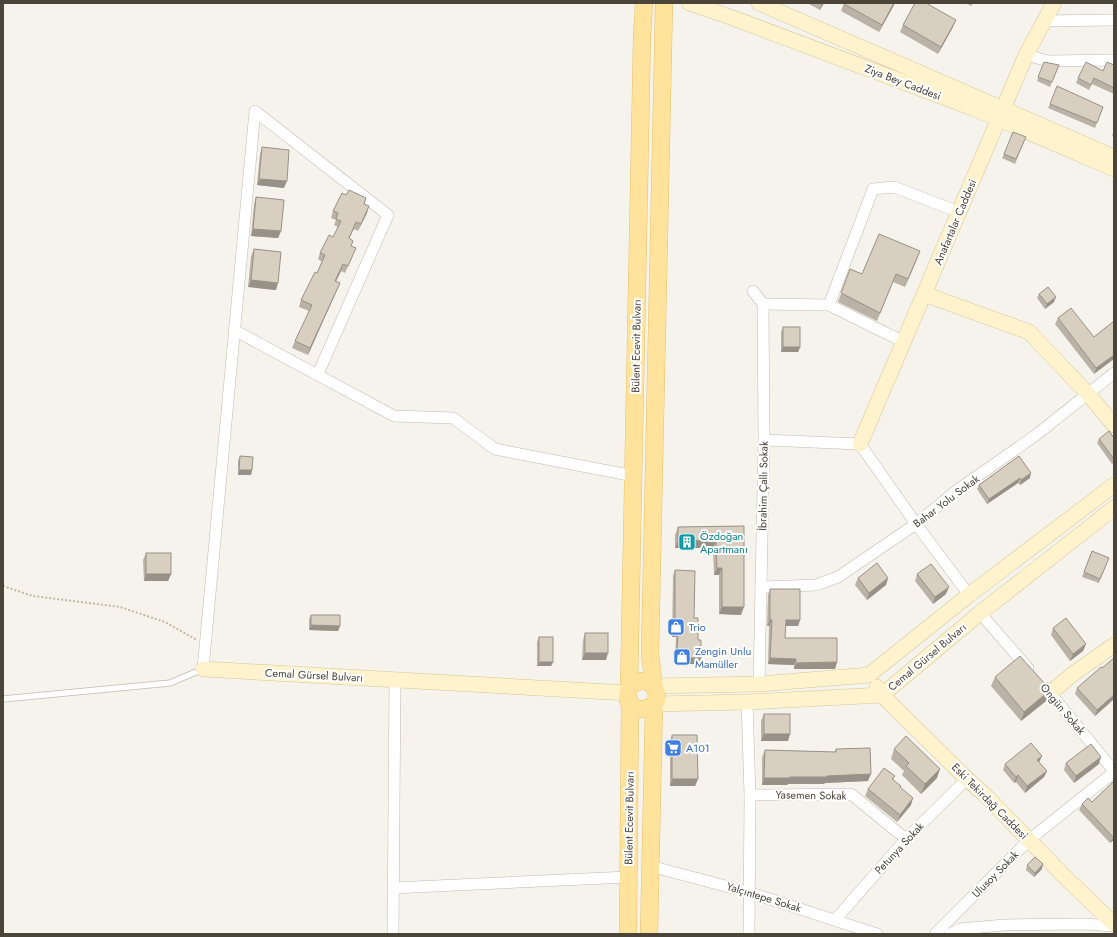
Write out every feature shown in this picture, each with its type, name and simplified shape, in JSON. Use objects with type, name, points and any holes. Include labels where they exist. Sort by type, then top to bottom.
[{"type":"main road","name":"Bülent Ecevit Bulvarı","points":[[628,934],[629,694],[642,37],[644,3]]},
{"type":"main road","points":[[654,686],[646,681],[636,682],[629,694],[636,709],[641,710],[650,708],[654,704],[657,695],[654,686],[650,654],[664,3]]},
{"type":"main road","name":"Bülent Ecevit Bulvarı","points":[[649,934],[654,704]]},
{"type":"street","name":"Ziya Bey Caddesi","points":[[689,3],[961,104],[1001,114],[1114,157]]},
{"type":"street","name":"Ziya Bey Caddesi","points":[[759,3],[1001,114],[1114,169]]},
{"type":"street","name":"Anafartalar Caddesi","points":[[860,444],[1026,55],[1054,3]]},
{"type":"street","points":[[1044,21],[1114,20]]},
{"type":"street","points":[[1026,55],[1048,61],[1114,60]]},
{"type":"street","points":[[202,669],[255,111],[388,215],[318,374]]},
{"type":"street","points":[[829,305],[873,189],[894,187],[959,212]]},
{"type":"street","points":[[753,291],[763,304],[829,305],[904,342]]},
{"type":"street","points":[[924,294],[1029,332],[1088,394],[1114,425]]},
{"type":"street","name":"İbrahim Çallı Sokak","points":[[759,684],[764,440],[763,304]]},
{"type":"street","points":[[234,330],[394,416],[452,418],[495,449],[634,476]]},
{"type":"street","name":"Bahar Yolu Sokak","points":[[761,588],[816,585],[838,577],[916,524],[956,491],[1036,435],[1114,373]]},
{"type":"street","points":[[764,440],[860,444],[916,524],[969,595]]},
{"type":"street","name":"Cemal Gürsel Bulvarı","points":[[869,675],[969,595],[1114,485]]},
{"type":"street","name":"Cemal Gürsel Bulvarı","points":[[654,704],[747,702],[882,694],[980,613],[1114,508]]},
{"type":"street","name":"Ongün Sokak","points":[[980,613],[1050,693],[1114,772]]},
{"type":"street","points":[[1050,693],[1073,674],[1114,645]]},
{"type":"street","name":"Cemal Gürsel Bulvarı","points":[[202,669],[629,694]]},
{"type":"street","points":[[654,686],[759,684],[869,675]]},
{"type":"street","name":"Eski Tekirdağ Caddesi","points":[[869,675],[882,694],[1114,925]]},
{"type":"street","points":[[393,934],[396,680]]},
{"type":"street","points":[[747,702],[750,795],[748,892],[749,934]]},
{"type":"street","name":"Ulusoy Sokak","points":[[935,934],[1029,840],[1114,772]]},
{"type":"street","name":"Petunya Sokak","points":[[835,920],[906,839],[967,779]]},
{"type":"street","name":"Yasemen Sokak","points":[[750,795],[851,794],[906,839]]},
{"type":"street","name":"Yalçıntepe Sokak","points":[[650,866],[748,892],[877,934]]},
{"type":"street","points":[[393,888],[628,877]]},
{"type":"street","points":[[950,934],[960,929],[1004,925],[1114,925]]},
{"type":"lane","name":"Cemal Gürsel Bulvarı","points":[[3,699],[170,684],[202,669]]},
{"type":"path","points":[[3,586],[33,596],[120,607],[165,622],[205,644]]},
{"type":"building","points":[[844,3],[894,3],[882,25]]},
{"type":"building","points":[[915,3],[926,3],[956,20],[941,47],[903,25]]},
{"type":"building","points":[[1044,62],[1059,65],[1052,82],[1038,77]]},
{"type":"building","points":[[1086,62],[1103,71],[1107,62],[1114,65],[1114,88],[1094,78],[1091,85],[1078,78]]},
{"type":"building","points":[[1057,86],[1103,107],[1097,123],[1050,104]]},
{"type":"building","points":[[1013,132],[1026,137],[1016,159],[1004,154]]},
{"type":"building","points":[[262,147],[289,150],[287,181],[259,179]]},
{"type":"building","points":[[349,190],[366,198],[364,204],[369,206],[361,224],[356,222],[349,238],[353,241],[351,246],[356,248],[348,266],[343,264],[335,281],[340,283],[310,348],[295,341],[312,305],[301,300],[315,272],[317,273],[325,255],[320,253],[329,235],[333,237],[341,221],[336,219],[338,213],[333,211],[342,193],[346,195]]},
{"type":"building","points":[[256,197],[284,200],[281,231],[253,229]]},
{"type":"building","points":[[879,234],[920,251],[908,279],[896,274],[880,313],[841,293],[850,269],[862,274]]},
{"type":"building","points":[[254,249],[281,252],[278,283],[251,280]]},
{"type":"building","points":[[1048,287],[1056,297],[1047,304],[1039,294]]},
{"type":"building","points":[[1071,308],[1094,337],[1114,321],[1114,355],[1096,368],[1058,318]]},
{"type":"building","points":[[783,327],[800,327],[800,347],[783,347]]},
{"type":"building","points":[[1109,431],[1114,438],[1114,459],[1099,439]]},
{"type":"building","points":[[240,456],[253,457],[252,470],[239,470]]},
{"type":"building","points":[[1019,456],[1031,473],[1021,480],[1020,478],[989,499],[979,485]]},
{"type":"building","points":[[744,526],[744,607],[722,607],[722,568],[717,568],[716,541],[678,540],[678,527]]},
{"type":"building","points":[[1092,551],[1109,558],[1100,579],[1084,572]]},
{"type":"building","points":[[146,553],[171,553],[171,574],[146,574]]},
{"type":"building","points":[[877,563],[888,578],[869,593],[858,578]]},
{"type":"building","points":[[931,564],[949,587],[935,597],[917,574]]},
{"type":"building","points":[[675,570],[695,571],[694,618],[698,618],[698,640],[701,640],[701,658],[686,658],[677,651],[678,631],[675,631]]},
{"type":"building","points":[[770,589],[800,589],[800,620],[786,620],[785,638],[837,638],[837,662],[796,663],[796,659],[770,658],[772,620],[770,620]]},
{"type":"building","points":[[311,615],[340,615],[340,626],[311,625]]},
{"type":"building","points":[[1066,618],[1086,644],[1073,654],[1053,628]]},
{"type":"building","points":[[585,633],[608,633],[608,653],[585,653]]},
{"type":"building","points":[[539,637],[553,637],[553,662],[539,662]]},
{"type":"building","points":[[1020,656],[1045,684],[1046,689],[1049,691],[1024,712],[995,677]]},
{"type":"building","points":[[1114,658],[1114,695],[1097,710],[1077,688]]},
{"type":"building","points":[[764,714],[790,714],[790,734],[764,734]]},
{"type":"building","points":[[672,735],[697,735],[698,779],[672,779]]},
{"type":"building","points":[[906,736],[940,769],[925,784],[906,766],[909,763],[894,749]]},
{"type":"building","points":[[1031,743],[1042,756],[1037,760],[1047,771],[1027,786],[1018,775],[1016,777],[1005,764]]},
{"type":"building","points":[[1091,744],[1101,757],[1076,776],[1066,763]]},
{"type":"building","points":[[870,748],[871,774],[827,777],[764,778],[765,750],[836,752],[836,749]]},
{"type":"building","points":[[884,768],[895,776],[892,779],[913,798],[900,815],[868,789]]},
{"type":"building","points":[[1114,781],[1113,837],[1082,804],[1088,798],[1092,802]]},
{"type":"building","points":[[1035,857],[1043,864],[1035,873],[1027,865]]},
{"type":"place","name":"Özdoğan Apartmanı","points":[[687,542]]},
{"type":"place","name":"Trio","points":[[676,627]]},
{"type":"place","name":"Zengin Unlu Mamüller","points":[[682,657]]},
{"type":"place","name":"A101","points":[[673,748]]}]
